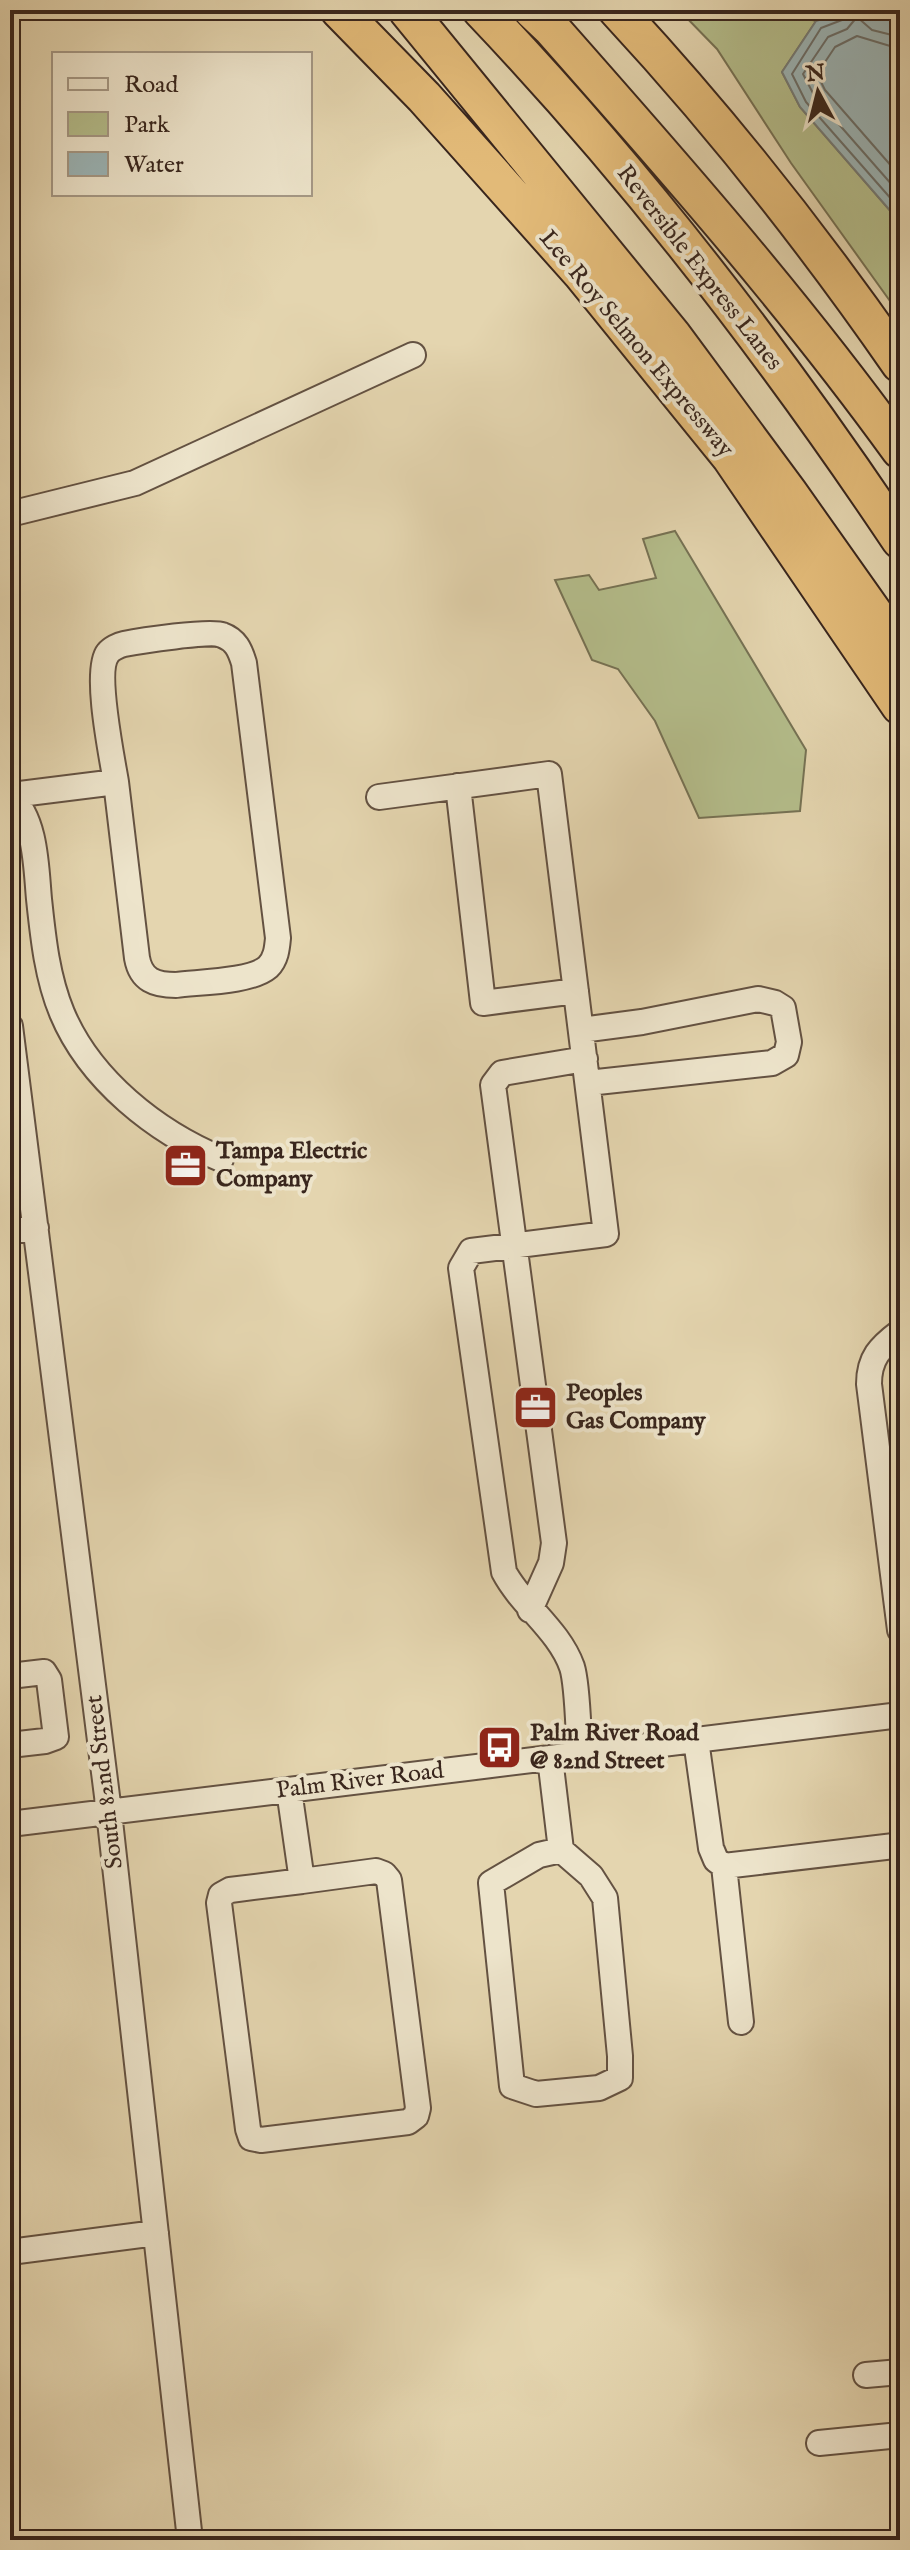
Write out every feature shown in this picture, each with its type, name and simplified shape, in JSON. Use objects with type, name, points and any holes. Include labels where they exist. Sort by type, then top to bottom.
[{"type":"highway","name":"Lee Roy Selmon Expressway","points":[[339,10],[424,97],[581,273],[731,458],[900,706]]},
{"type":"highway","points":[[407,10],[673,336],[900,650]]},
{"type":"highway","name":"Reversible Express Lanes","points":[[481,10],[626,174],[690,253],[812,413],[900,540]]},
{"type":"highway","points":[[532,10],[727,228],[844,373],[900,450]]},
{"type":"highway","points":[[617,10],[705,111],[817,250],[900,364]]},
{"type":"street","points":[[10,514],[135,483],[413,355]]},
{"type":"street","points":[[216,633],[232,640],[240,650],[244,663],[278,938],[277,952],[269,965],[252,975],[176,985],[154,983],[144,976],[137,958],[116,782],[102,688],[103,665],[108,653],[124,644],[216,633]]},
{"type":"street","points":[[379,797],[549,774],[606,1234],[471,1251],[461,1268],[504,1572],[512,1587],[558,1641],[572,1668],[580,1754]]},
{"type":"street","points":[[116,782],[11,796],[24,814],[31,835],[47,959],[64,1016],[93,1062],[133,1107],[183,1143],[221,1159]]},
{"type":"street","points":[[458,786],[483,1003],[576,991]]},
{"type":"street","points":[[530,1610],[551,1563],[554,1543],[493,1085],[502,1073],[772,1063],[786,1055],[789,1042],[783,1008],[758,999],[642,1022],[581,1030]]},
{"type":"street","name":"South 82nd Street","points":[[10,1026],[109,1812],[190,2540]]},
{"type":"street","points":[[10,1231],[36,1228]]},
{"type":"street","points":[[900,1332],[873,1357],[869,1384],[900,1624]]},
{"type":"street","points":[[10,1676],[44,1672],[49,1680],[56,1737],[10,1745]]},
{"type":"street","name":"Palm River Road","points":[[10,1824],[900,1715]]},
{"type":"street","points":[[696,1740],[711,1848],[716,1860],[724,1866],[894,1846]]},
{"type":"street","points":[[550,1758],[561,1850],[591,1876],[605,1898],[620,2078],[599,2088],[536,2094],[512,2086],[491,1883],[539,1855],[561,1850]]},
{"type":"street","points":[[289,1790],[302,1881]]},
{"type":"street","points":[[724,1866],[741,2022]]},
{"type":"street","points":[[376,1871],[389,1880],[418,2108],[416,2116],[408,2122],[261,2140],[251,2138],[219,1903],[221,1895],[230,1890],[302,1881],[376,1871]]},
{"type":"street","points":[[10,2252],[156,2233]]},
{"type":"street","points":[[866,2375],[900,2372]]},
{"type":"street","points":[[819,2443],[900,2435]]},
{"type":"green space","points":[[679,10],[776,10],[816,21],[782,72],[800,107],[900,222],[900,315],[791,163],[717,49]]},
{"type":"green space","points":[[675,531],[806,750],[800,811],[699,818],[655,721],[618,669],[592,660],[555,580],[589,575],[599,590],[656,578],[643,539]]},
{"type":"water","points":[[845,11],[879,14],[900,20],[900,222],[800,107],[782,72],[816,21]]},
{"type":"place","name":"Tampa Electric Company","points":[[185,1165]]},
{"type":"place","name":"Peoples Gas Company","points":[[535,1407]]},
{"type":"place","name":"Palm River Road @ 82nd Street","points":[[499,1747]]}]
